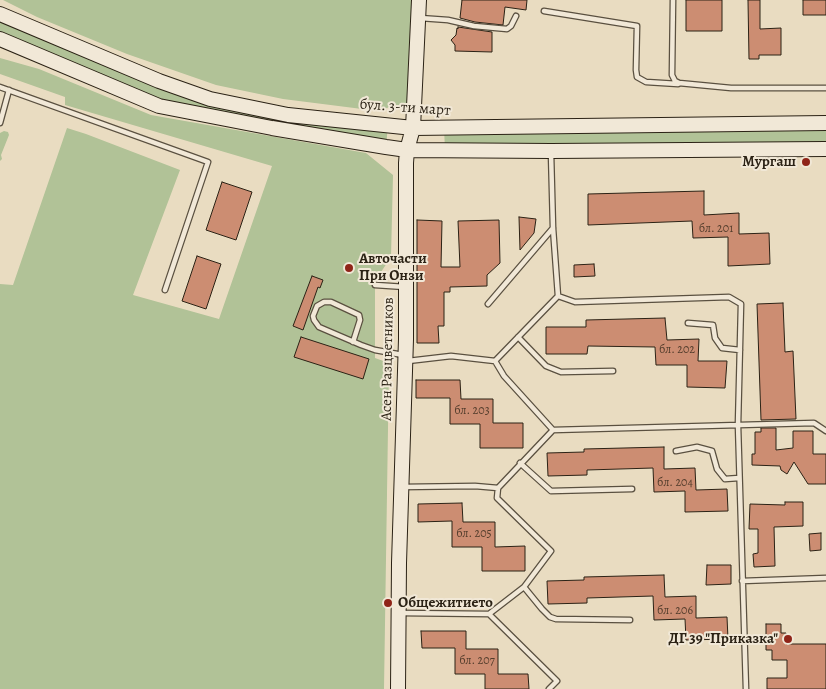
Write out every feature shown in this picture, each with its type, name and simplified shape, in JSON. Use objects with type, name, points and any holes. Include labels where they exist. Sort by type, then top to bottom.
[{"type":"street","name":"Асен Разцветников","points":[[398,689],[398,563],[405,358],[407,150],[413,128],[419,0]]},
{"type":"street","name":"бул. 3-ти март","points":[[0,14],[159,81],[210,99],[288,115],[413,128],[826,124]]},
{"type":"street","points":[[0,39],[158,106],[272,128],[407,150],[826,149]]},
{"type":"lane","points":[[673,0],[672,75],[676,82],[682,84]]},
{"type":"lane","points":[[544,11],[637,26],[637,77],[646,82],[731,88],[826,88]]},
{"type":"lane","points":[[418,18],[448,20],[474,26],[507,29],[511,26],[516,16]]},
{"type":"lane","points":[[0,88],[208,162],[165,290]]},
{"type":"lane","points":[[0,123],[9,90]]},
{"type":"lane","points":[[495,360],[558,296],[553,228],[551,151]]},
{"type":"lane","points":[[488,304],[553,228]]},
{"type":"lane","points":[[375,285],[406,288]]},
{"type":"lane","points":[[558,296],[575,302],[729,297],[741,304],[738,425],[746,689]]},
{"type":"lane","points":[[353,342],[360,320],[357,313],[328,302],[317,306],[313,316],[318,327],[353,342],[375,350],[405,358],[451,356],[495,360]]},
{"type":"lane","points":[[688,323],[713,325],[715,338],[722,348],[740,350]]},
{"type":"lane","points":[[518,336],[546,366],[561,372],[613,371]]},
{"type":"lane","points":[[495,360],[504,376],[553,430]]},
{"type":"lane","points":[[816,424],[826,431]]},
{"type":"lane","points":[[399,612],[489,614],[524,587],[552,551],[497,498],[498,488],[553,430],[738,425],[816,424],[826,426]]},
{"type":"lane","points":[[676,451],[697,447],[712,451],[717,470],[725,479],[739,478]]},
{"type":"lane","points":[[520,464],[550,491],[632,489]]},
{"type":"lane","points":[[402,487],[475,486],[498,488]]},
{"type":"lane","points":[[742,580],[826,578]]},
{"type":"lane","points":[[524,587],[542,610],[550,617],[556,619],[630,620]]},
{"type":"lane","points":[[489,614],[556,681],[550,689]]},
{"type":"green space","points":[[3,0],[412,0],[410,105],[370,110],[283,99],[216,85],[127,54],[37,17]]},
{"type":"green space","points":[[0,14],[210,99],[388,125],[386,147],[159,106],[0,39]]},
{"type":"green space","points":[[0,58],[39,69],[151,115],[366,153],[393,175],[391,257],[375,281],[375,358],[389,363],[384,689],[0,689],[0,284],[13,285],[67,128],[180,170],[133,295],[219,319],[272,166],[65,105],[65,97],[0,74]]},
{"type":"green space","points":[[826,123],[826,148],[445,150],[444,128]]},
{"type":"green space","points":[[8,132],[9,135],[0,161],[0,133]]},
{"type":"building","points":[[462,0],[527,0],[526,10],[505,7],[503,25],[475,22],[460,18]]},
{"type":"building","points":[[686,0],[722,0],[722,31],[686,31]]},
{"type":"building","points":[[748,0],[760,0],[760,29],[781,28],[781,55],[759,55],[759,59],[749,59]]},
{"type":"building","points":[[803,0],[826,0],[826,15],[803,15]]},
{"type":"building","points":[[458,27],[492,32],[492,52],[455,51],[455,45],[451,40],[456,35]]},
{"type":"building","points":[[222,182],[252,192],[236,240],[206,230]]},
{"type":"building","points":[[704,191],[704,215],[739,213],[739,234],[769,233],[770,264],[728,266],[728,237],[693,238],[692,221],[588,225],[588,194]]},
{"type":"building","points":[[519,217],[536,219],[534,233],[520,250]]},
{"type":"building","points":[[417,220],[442,221],[441,267],[460,267],[458,221],[499,220],[500,263],[487,275],[487,286],[450,287],[450,292],[444,292],[444,326],[438,326],[439,343],[417,343]]},
{"type":"building","points":[[197,256],[221,264],[206,309],[182,301]]},
{"type":"building","points":[[594,264],[595,276],[574,277],[574,265]]},
{"type":"building","points":[[312,276],[323,280],[320,288],[318,287],[303,330],[293,326]]},
{"type":"building","points":[[783,303],[785,352],[793,351],[796,419],[761,420],[757,304]]},
{"type":"building","points":[[665,318],[667,340],[699,339],[698,361],[727,361],[725,388],[687,387],[687,365],[656,365],[655,347],[588,346],[587,354],[546,354],[546,327],[586,327],[586,320]]},
{"type":"building","points":[[301,337],[369,359],[363,379],[294,357]]},
{"type":"building","points":[[416,380],[460,380],[461,399],[493,399],[493,423],[523,423],[523,448],[480,448],[480,424],[450,424],[450,398],[416,398]]},
{"type":"building","points":[[761,428],[776,428],[776,450],[793,448],[793,431],[813,431],[813,454],[826,454],[826,484],[808,484],[794,462],[787,474],[781,470],[780,466],[752,465],[752,454],[755,454],[755,432],[761,432]]},
{"type":"building","points":[[664,447],[664,469],[695,468],[696,490],[727,489],[728,511],[685,512],[685,491],[654,492],[653,468],[587,470],[587,475],[548,476],[547,453],[584,452],[584,449]]},
{"type":"building","points":[[785,502],[803,502],[803,526],[774,527],[775,566],[754,567],[753,554],[758,553],[758,529],[749,529],[750,504],[785,505]]},
{"type":"building","points":[[462,503],[463,522],[495,522],[495,547],[525,546],[525,571],[482,571],[482,547],[452,547],[452,521],[418,522],[418,504]]},
{"type":"building","points":[[821,533],[821,550],[810,551],[809,534]]},
{"type":"building","points":[[707,565],[731,565],[731,584],[706,585]]},
{"type":"building","points":[[664,575],[665,597],[696,596],[696,618],[727,617],[728,639],[686,640],[685,619],[654,620],[653,596],[587,598],[587,603],[548,604],[547,581],[584,580],[584,577]]},
{"type":"building","points":[[766,624],[781,624],[781,633],[786,633],[786,644],[826,644],[826,689],[767,689],[767,678],[787,678],[787,660],[772,660],[772,650],[766,650]]},
{"type":"building","points":[[421,631],[466,631],[466,649],[498,649],[498,674],[528,674],[529,689],[485,689],[485,674],[455,674],[455,648],[422,648]]},
{"type":"place","name":"Мургаш","points":[[806,162]]},
{"type":"place","name":"Авточасти При Онзи","points":[[349,268]]},
{"type":"place","name":"Общежитието","points":[[388,603]]},
{"type":"place","name":"ДГ 39 \"Приказка\"","points":[[788,639]]}]
